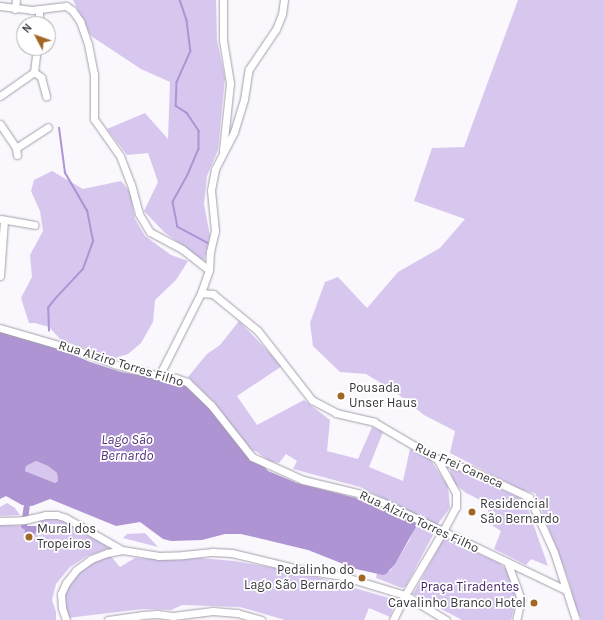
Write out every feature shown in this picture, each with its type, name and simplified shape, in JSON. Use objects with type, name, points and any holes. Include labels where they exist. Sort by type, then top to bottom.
[{"type":"street","points":[[15,9],[16,0]]},
{"type":"street","points":[[223,0],[223,40],[230,83],[223,152]]},
{"type":"street","points":[[159,376],[201,293],[209,270],[210,252],[215,231],[211,190],[212,182],[223,152],[231,140],[238,119],[244,99],[249,69],[276,30],[282,14],[284,0]]},
{"type":"street","points":[[0,6],[15,9],[39,10],[66,6],[72,10],[80,21],[88,44],[94,74],[94,119],[120,156],[131,184],[139,214],[150,232],[182,250],[209,270]]},
{"type":"street","points":[[39,10],[39,16]]},
{"type":"street","points":[[0,96],[34,72],[36,56]]},
{"type":"street","points":[[34,72],[41,77],[46,96]]},
{"type":"street","points":[[0,124],[17,151],[48,127]]},
{"type":"street","points":[[0,276],[2,219],[34,225]]},
{"type":"street","name":"Rua Frei Caneca","points":[[201,293],[213,294],[258,331],[312,400],[336,413],[374,422],[437,459],[472,470],[529,497],[554,552],[576,620]]},
{"type":"street","name":"Rua Alziro Torres Filho","points":[[0,328],[79,351],[114,364],[159,376],[176,378],[187,382],[211,405],[252,457],[303,480],[362,494],[444,531],[508,564],[566,590]]},
{"type":"street","points":[[393,620],[405,595],[444,531],[456,507],[456,493],[437,459]]},
{"type":"street","points":[[0,521],[24,520],[45,515],[57,515],[66,518],[122,550]]},
{"type":"street","points":[[66,620],[62,608],[61,594],[66,583],[76,570],[107,552],[122,550],[158,556],[213,552],[232,553],[298,569],[342,576],[405,595],[446,620]]},
{"type":"street","points":[[508,564],[521,599],[516,620]]},
{"type":"street","points":[[108,620],[157,614],[174,618],[213,611],[237,613],[261,620]]},
{"type":"green space","points":[[73,0],[216,0],[217,40],[225,78],[218,150],[207,176],[204,204],[210,236],[204,261],[164,232],[144,211],[158,182],[148,153],[127,155],[107,129],[145,113],[168,139],[170,82],[141,69],[91,36]]},
{"type":"green space","points":[[518,0],[604,0],[604,620],[582,620],[575,605],[569,581],[535,493],[522,490],[450,453],[455,431],[424,415],[394,391],[366,374],[340,372],[313,346],[310,323],[325,282],[338,277],[367,308],[398,272],[440,248],[465,219],[414,201],[432,148],[464,147]]},
{"type":"green space","points":[[52,171],[83,189],[121,181],[130,192],[135,219],[145,236],[171,255],[188,261],[176,280],[155,300],[153,322],[141,343],[128,354],[116,358],[61,340],[49,327],[29,323],[21,298],[32,277],[30,255],[43,231],[40,211],[31,191],[34,180]]},
{"type":"green space","points":[[239,321],[282,366],[237,396],[257,425],[304,400],[330,420],[327,451],[358,459],[372,427],[383,432],[369,467],[403,481],[410,449],[430,459],[448,486],[450,508],[437,525],[360,487],[293,469],[297,461],[286,454],[279,463],[269,461],[257,452],[248,449],[214,402],[188,377],[207,354],[220,345]]},
{"type":"green space","points":[[36,461],[48,466],[57,473],[58,481],[55,483],[25,471],[26,466]]},
{"type":"green space","points":[[449,467],[525,500],[548,566],[531,559],[526,565],[494,549],[501,531],[485,521],[490,505],[466,493],[454,483]]},
{"type":"green space","points":[[7,503],[15,508],[20,515],[0,516],[0,507]]},
{"type":"green space","points":[[45,518],[61,519],[110,548],[87,556],[70,567],[56,584],[52,600],[56,612],[56,620],[0,620],[0,525],[24,526],[25,535],[34,536],[38,520]]},
{"type":"green space","points":[[417,522],[434,530],[434,533],[406,586],[402,588],[376,578],[377,572],[390,571],[409,541]]},
{"type":"green space","points":[[145,533],[158,547],[123,538],[127,534]]},
{"type":"green space","name":"Praça Tiradentes","points":[[444,538],[499,563],[506,569],[517,598],[511,620],[462,620],[413,594]]},
{"type":"green space","points":[[109,554],[120,567],[135,558],[170,560],[200,558],[234,561],[299,572],[396,600],[390,617],[369,608],[364,620],[285,620],[240,607],[182,605],[171,610],[143,609],[67,618],[63,595],[68,585],[78,572],[92,562]]},
{"type":"water","name":"Lago São Bernardo","points":[[0,331],[46,343],[90,362],[121,372],[138,375],[157,374],[191,388],[268,471],[297,483],[356,498],[396,515],[413,520],[417,525],[395,564],[386,574],[383,575],[356,569],[308,550],[241,534],[225,534],[202,540],[171,541],[163,539],[140,522],[116,526],[50,499],[32,506],[22,505],[6,496],[0,499]],"holes":[[[36,461],[48,466],[57,473],[58,481],[55,483],[25,471],[26,466]]]},
{"type":"water","points":[[24,526],[38,526],[34,536],[29,537],[25,535]]},
{"type":"waterway","points":[[180,0],[187,20],[191,51],[177,82],[176,106],[187,113],[199,131],[199,149],[188,175],[173,202],[178,227],[208,243]]},
{"type":"waterway","points":[[49,331],[48,308],[83,269],[93,241],[87,211],[65,173],[59,128]]},
{"type":"waterway","points":[[24,526],[27,505]]},
{"type":"place","name":"Pousada Unser Haus","points":[[341,396]]},
{"type":"place","name":"Residencial São Bernardo","points":[[472,512]]},
{"type":"place","name":"Mural dos Tropeiros","points":[[29,537]]},
{"type":"place","name":"Pedalinho do Lago São Bernardo","points":[[362,578]]},
{"type":"place","name":"Cavalinho Branco Hotel","points":[[534,603]]}]
